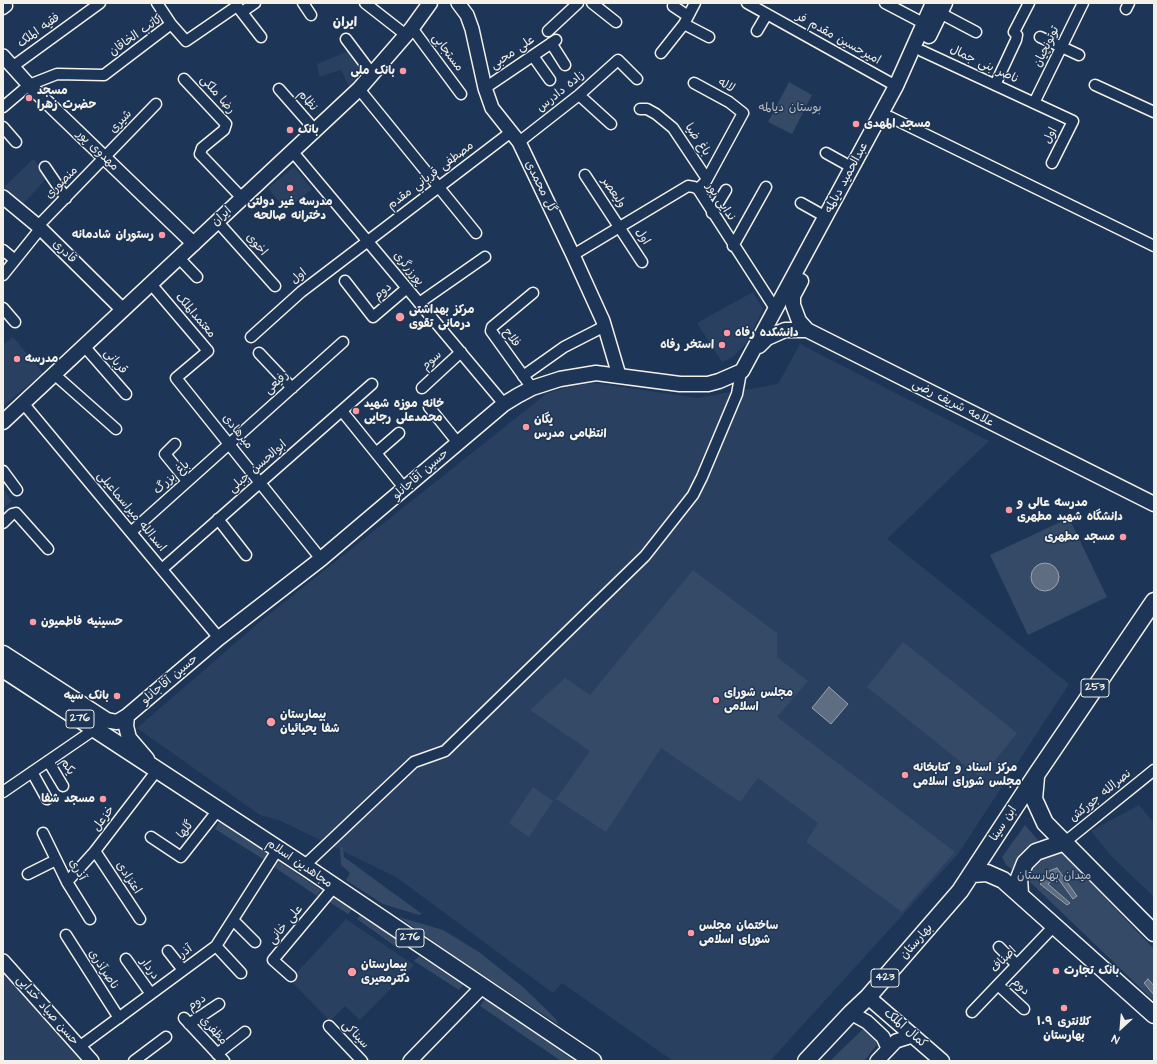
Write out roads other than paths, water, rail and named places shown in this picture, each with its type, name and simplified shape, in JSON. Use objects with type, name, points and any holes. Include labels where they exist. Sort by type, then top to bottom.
[{"type":"main road","name":"ایران","points":[[3,421],[359,90],[409,32],[430,3]]},
{"type":"main road","name":"عبدالحمید دیالمه","points":[[754,350],[853,168],[896,86],[925,24],[939,6]]},
{"type":"main road","name":"عبدالحمید دیالمه","points":[[794,308],[793,296],[890,117],[922,51],[939,6]]},
{"type":"main road","points":[[776,310],[794,308],[799,321],[807,330]]},
{"type":"main road","name":"علامه شریف رضی","points":[[754,350],[767,338],[785,330],[807,330],[1154,504]]},
{"type":"main road","points":[[740,372],[754,350]]},
{"type":"main road","name":"حسین آقاجانلو","points":[[127,716],[219,638],[321,559],[504,404],[532,388],[560,379],[596,373],[680,384],[714,382],[740,372]]},
{"type":"main road","name":"253","points":[[1036,775],[1154,600]]},
{"type":"main road","name":"مجاهدین اسلام","points":[[3,654],[100,724],[158,769],[593,1061]]},
{"type":"main road","name":"مجاهدین اسلام","points":[[5,672],[100,724]]},
{"type":"main road","points":[[100,724],[116,722],[127,716]]},
{"type":"main road","points":[[127,716],[126,726],[129,738],[136,748],[158,769]]},
{"type":"main road","points":[[1036,775],[1034,799],[1045,823],[1154,933]]},
{"type":"main road","name":"ابن سینا","points":[[972,874],[1036,775]]},
{"type":"main road","points":[[1020,894],[1019,878],[1025,863],[1036,852],[1065,842]]},
{"type":"main road","points":[[972,874],[987,873],[1003,880],[1154,1015]]},
{"type":"main road","name":"بهارستان","points":[[807,1060],[851,1013],[868,998],[960,892],[972,874]]},
{"type":"main road","name":"کمال الملک","points":[[868,998],[942,1061]]},
{"type":"street","name":"فقیه الملک","points":[[12,67],[100,3]]},
{"type":"street","points":[[157,3],[171,24]]},
{"type":"street","points":[[255,3],[242,12],[261,37]]},
{"type":"street","points":[[303,3],[311,15]]},
{"type":"street","name":"مستجابی","points":[[365,3],[409,32],[461,94]]},
{"type":"street","name":"گل محمدی","points":[[458,3],[467,15],[472,28],[485,88],[492,108],[515,137],[573,255],[605,326],[619,375]]},
{"type":"street","name":"علی محبی","points":[[548,31],[578,3]]},
{"type":"street","points":[[592,3],[616,22]]},
{"type":"street","points":[[661,53],[686,20],[695,3]]},
{"type":"street","name":"امیرحسین مقدم فر","points":[[747,3],[896,86]]},
{"type":"street","points":[[885,3],[925,24]]},
{"type":"street","points":[[995,85],[1016,40],[1017,35],[1014,32],[1029,3]]},
{"type":"street","name":"توتونچیان","points":[[1034,103],[1083,3]]},
{"type":"street","name":"کاتب الخاقان","points":[[3,107],[29,85],[57,74],[104,75],[171,24],[186,41],[237,6],[242,12]]},
{"type":"street","points":[[673,6],[686,20],[709,37]]},
{"type":"street","points":[[939,6],[976,32]]},
{"type":"street","points":[[757,31],[766,14]]},
{"type":"street","points":[[1040,37],[1079,55]]},
{"type":"street","points":[[346,39],[373,75]]},
{"type":"street","name":"علی محبی","points":[[485,88],[554,41],[565,64]]},
{"type":"street","name":"ناصر بنی جمال","points":[[922,51],[1073,121]]},
{"type":"street","name":"مهدوی پور","points":[[3,56],[29,85],[194,244]]},
{"type":"street","points":[[533,56],[550,80]]},
{"type":"street","name":"زاده دادرس","points":[[515,137],[579,95],[618,60],[637,79]]},
{"type":"street","name":"رضا ملکی","points":[[184,79],[226,124],[224,130],[202,148],[200,154],[242,198]]},
{"type":"street","name":"لاله","points":[[694,83],[729,102],[742,113],[707,179]]},
{"type":"street","points":[[1095,85],[1152,111]]},
{"type":"street","name":"نظام","points":[[279,89],[315,130]]},
{"type":"street","points":[[359,90],[476,233]]},
{"type":"street","points":[[579,95],[611,124]]},
{"type":"street","name":"شیری","points":[[105,158],[156,104]]},
{"type":"street","name":"باغ ضیا","points":[[640,109],[646,109],[656,114],[673,128],[707,179]]},
{"type":"street","points":[[890,117],[1154,246]]},
{"type":"street","name":"اول","points":[[1052,163],[1073,121]]},
{"type":"street","points":[[3,127],[16,142]]},
{"type":"street","name":"مصطفی قرباني مقدم","points":[[367,240],[438,186],[515,137]]},
{"type":"street","name":"پورزرگری","points":[[292,151],[504,404]]},
{"type":"street","points":[[826,152],[853,168]]},
{"type":"street","name":"منصوری","points":[[3,274],[39,227],[105,158]]},
{"type":"street","points":[[45,167],[66,198]]},
{"type":"street","name":"ولیعصر","points":[[585,175],[620,226]]},
{"type":"street","points":[[698,189],[707,179]]},
{"type":"street","name":"ندایی پور","points":[[573,255],[688,186],[698,189],[733,246],[776,310]]},
{"type":"street","points":[[733,246],[766,187]]},
{"type":"street","points":[[712,213],[726,190]]},
{"type":"street","name":"قادرى","points":[[3,198],[39,227],[123,310]]},
{"type":"street","points":[[800,203],[826,217]]},
{"type":"street","name":"اخوی","points":[[217,221],[275,286]]},
{"type":"street","name":"اول","points":[[620,226],[642,262]]},
{"type":"street","name":"اول","points":[[250,337],[301,292],[367,240]]},
{"type":"street","points":[[3,250],[15,260]]},
{"type":"street","points":[[419,303],[485,257]]},
{"type":"street","points":[[179,258],[196,277]]},
{"type":"street","name":"دوم","points":[[345,281],[373,317],[407,288]]},
{"type":"street","name":"معتمدالملک","points":[[151,284],[208,351],[176,378]]},
{"type":"street","name":"فلاح","points":[[532,388],[492,335],[491,328],[533,293]]},
{"type":"street","points":[[3,308],[15,322]]},
{"type":"street","points":[[523,376],[564,347],[605,326]]},
{"type":"street","name":"رفیعی","points":[[230,443],[343,342]]},
{"type":"street","name":"قربانی","points":[[84,346],[126,394]]},
{"type":"street","name":"سوم","points":[[422,388],[461,352]]},
{"type":"street","points":[[259,353],[292,388]]},
{"type":"street","points":[[304,866],[414,762],[445,751],[645,556],[693,495],[737,394],[740,372]]},
{"type":"street","points":[[54,374],[116,429]]},
{"type":"street","name":"میرهادی","points":[[176,378],[230,443],[321,559]]},
{"type":"street","name":"ابوالحسن جبلی","points":[[162,569],[372,384]]},
{"type":"street","name":"اسدالله میراسماعیلی","points":[[23,403],[219,638]]},
{"type":"street","points":[[429,407],[458,443]]},
{"type":"street","points":[[342,411],[405,488]]},
{"type":"street","points":[[376,453],[400,433]]},
{"type":"street","name":"باغ بزرگ","points":[[131,532],[230,443]]},
{"type":"street","points":[[175,444],[165,454],[187,481]]},
{"type":"street","points":[[3,471],[17,490]]},
{"type":"street","points":[[3,523],[12,514],[16,513],[48,549]]},
{"type":"street","points":[[218,519],[246,555]]},
{"type":"street","points":[[3,792],[100,724]]},
{"type":"street","name":"یکم","points":[[48,761],[63,786]]},
{"type":"street","name":"خزعل","points":[[68,882],[95,851],[158,769]]},
{"type":"street","name":"نصرالله جورکش","points":[[1065,842],[1154,770]]},
{"type":"street","points":[[32,772],[47,799]]},
{"type":"street","name":"گلها","points":[[151,837],[181,857],[218,810]]},
{"type":"street","name":"آذری","points":[[43,833],[68,882],[90,919]]},
{"type":"street","name":"آذر","points":[[79,1047],[216,946],[278,849]]},
{"type":"street","name":"اعتزادی","points":[[95,851],[140,919]]},
{"type":"street","points":[[28,874],[56,860]]},
{"type":"street","name":"علی خانی","points":[[291,976],[273,960],[334,887]]},
{"type":"street","points":[[233,920],[255,942]]},
{"type":"street","name":"اصناف","points":[[972,1012],[1055,925]]},
{"type":"street","name":"ناصرآذری","points":[[66,935],[119,1018]]},
{"type":"street","points":[[216,946],[241,972]]},
{"type":"street","points":[[1000,948],[1016,966]]},
{"type":"street","points":[[168,951],[183,970]]},
{"type":"street","name":"دردار","points":[[126,959],[151,994]]},
{"type":"street","name":"حسن صیاد خدایی","points":[[3,961],[92,1061]]},
{"type":"street","name":"دوم","points":[[998,985],[1024,1009]]},
{"type":"street","points":[[410,1061],[483,986]]},
{"type":"street","name":"دوم","points":[[186,1021],[220,1004]]},
{"type":"street","points":[[851,1013],[867,1022],[883,1037],[888,1048]]},
{"type":"street","name":"مظفری","points":[[186,1021],[220,1057]]},
{"type":"street","name":"سیناکی","points":[[329,1026],[362,1061]]},
{"type":"street","points":[[220,1057],[245,1032]]},
{"type":"street","points":[[877,1061],[896,1041],[912,1036]]},
{"type":"street","points":[[134,1061],[166,1037]]},
{"type":"place","name":"بانک ملی","points":[[403,71]]},
{"type":"place","name":"مسجد حضرت زهرا","points":[[29,98]]},
{"type":"place","name":"مسجد المهدی","points":[[856,124]]},
{"type":"place","name":"بانک","points":[[290,130]]},
{"type":"place","name":"مدرسه غیر دولتی دخترانه صالحه","points":[[290,188]]},
{"type":"place","name":"رستوران شادمانه","points":[[162,235]]},
{"type":"place","name":"مرکز بهداشتی درمانی تقوی","points":[[400,317]]},
{"type":"place","name":"دانشکده رفاه","points":[[727,333]]},
{"type":"place","name":"استخر رفاه","points":[[722,345]]},
{"type":"place","name":"مدرسه","points":[[17,359]]},
{"type":"place","name":"خانه موزه شهید محمدعلی رجایی","points":[[356,411]]},
{"type":"place","name":"یگان انتظامی مدرس","points":[[526,427]]},
{"type":"place","name":"مدرسه عالی و دانشگاه شهید مطهری","points":[[1009,510]]},
{"type":"place","name":"مسجد مطهری","points":[[1123,537]]},
{"type":"place","name":"حسینیه فاطمیون","points":[[33,622]]},
{"type":"place","name":"بانک سپه","points":[[117,696]]},
{"type":"place","name":"مجلس شورای اسلامی","points":[[716,700]]},
{"type":"place","name":"بیمارستان شفا یحیائیان","points":[[271,722]]},
{"type":"place","name":"مرکز اسناد و کتابخانه مجلس شورای اسلامی","points":[[905,775]]},
{"type":"place","name":"مسجد شفا","points":[[103,799]]},
{"type":"place","name":"ساختمان مجلس شورای اسلامی","points":[[691,933]]},
{"type":"place","name":"بانک تجارت","points":[[1056,971]]},
{"type":"place","name":"بیمارستان دکترمعیری","points":[[352,972]]},
{"type":"place","name":"کلانتری ۱۰۹ بهارستان","points":[[1064,1008]]},
{"type":"district","name":"ایران","points":[[345,23]]},
{"type":"park label","name":"بوستان دیالمه","points":[[790,108]]},
{"type":"park label","name":"میدان بهارستان","points":[[1054,876]]}]
